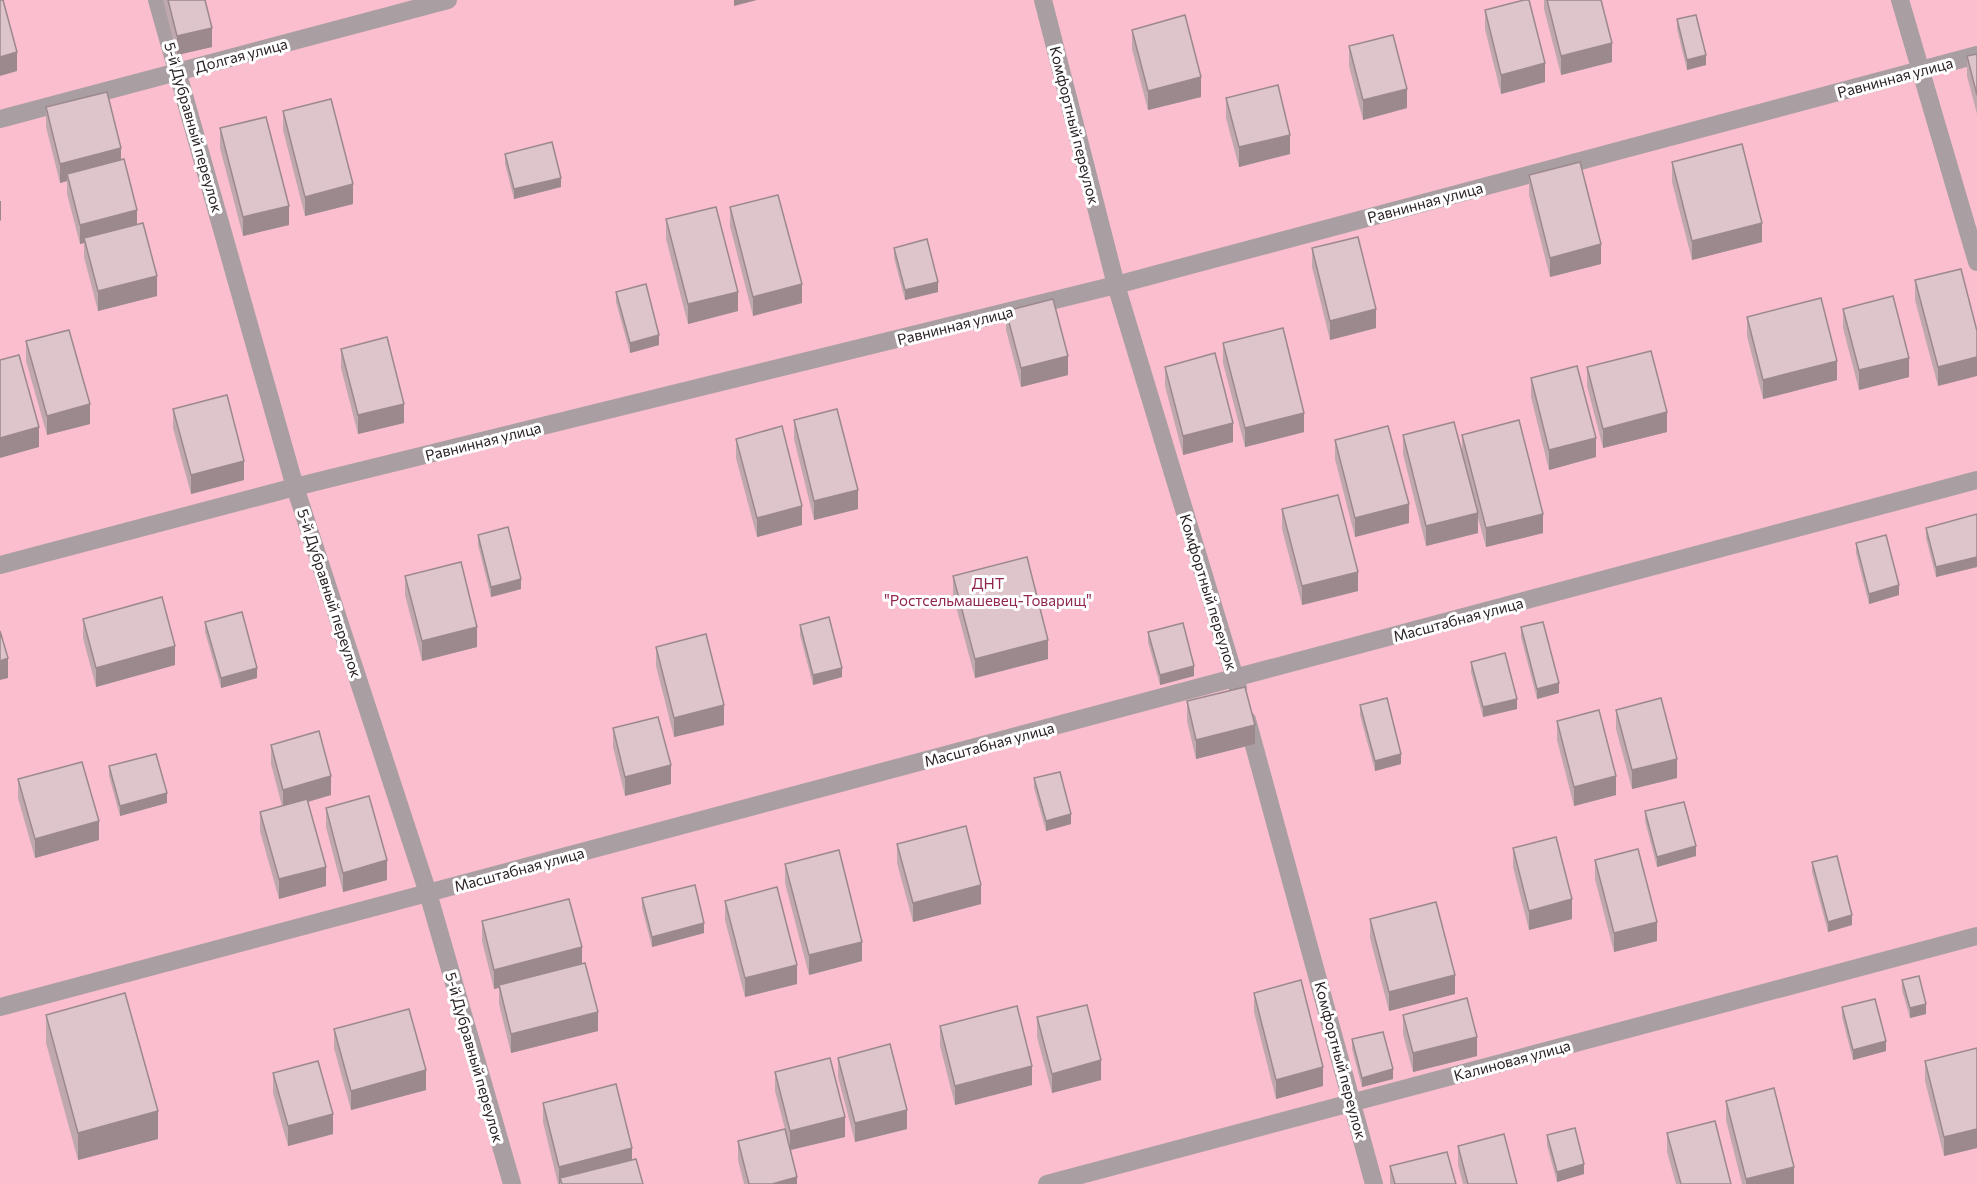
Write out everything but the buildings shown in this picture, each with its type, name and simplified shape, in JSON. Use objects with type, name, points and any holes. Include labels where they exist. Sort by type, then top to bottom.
[{"type":"lane","name":"5-й Дубравный переулок","points":[[157,0],[296,487],[428,893],[512,1184]]},
{"type":"lane","name":"Долгая улица","points":[[0,119],[447,0]]},
{"type":"lane","name":"Комфортный переулок","points":[[1043,0],[1116,285],[1236,678],[1374,1184]]},
{"type":"lane","points":[[1900,0],[1918,70],[1977,262]]},
{"type":"lane","name":"Равнинная улица","points":[[0,565],[296,487],[1116,285],[1977,55]]},
{"type":"lane","name":"Масштабная улица","points":[[0,1007],[1977,480]]},
{"type":"lane","name":"Калиновая улица","points":[[1047,1184],[1977,936]]},
{"type":"green space","name":"ДНТ \"Ростсельмашевец-Товарищ\"","points":[[0,0],[1977,0],[1977,1184],[0,1184]]}]
